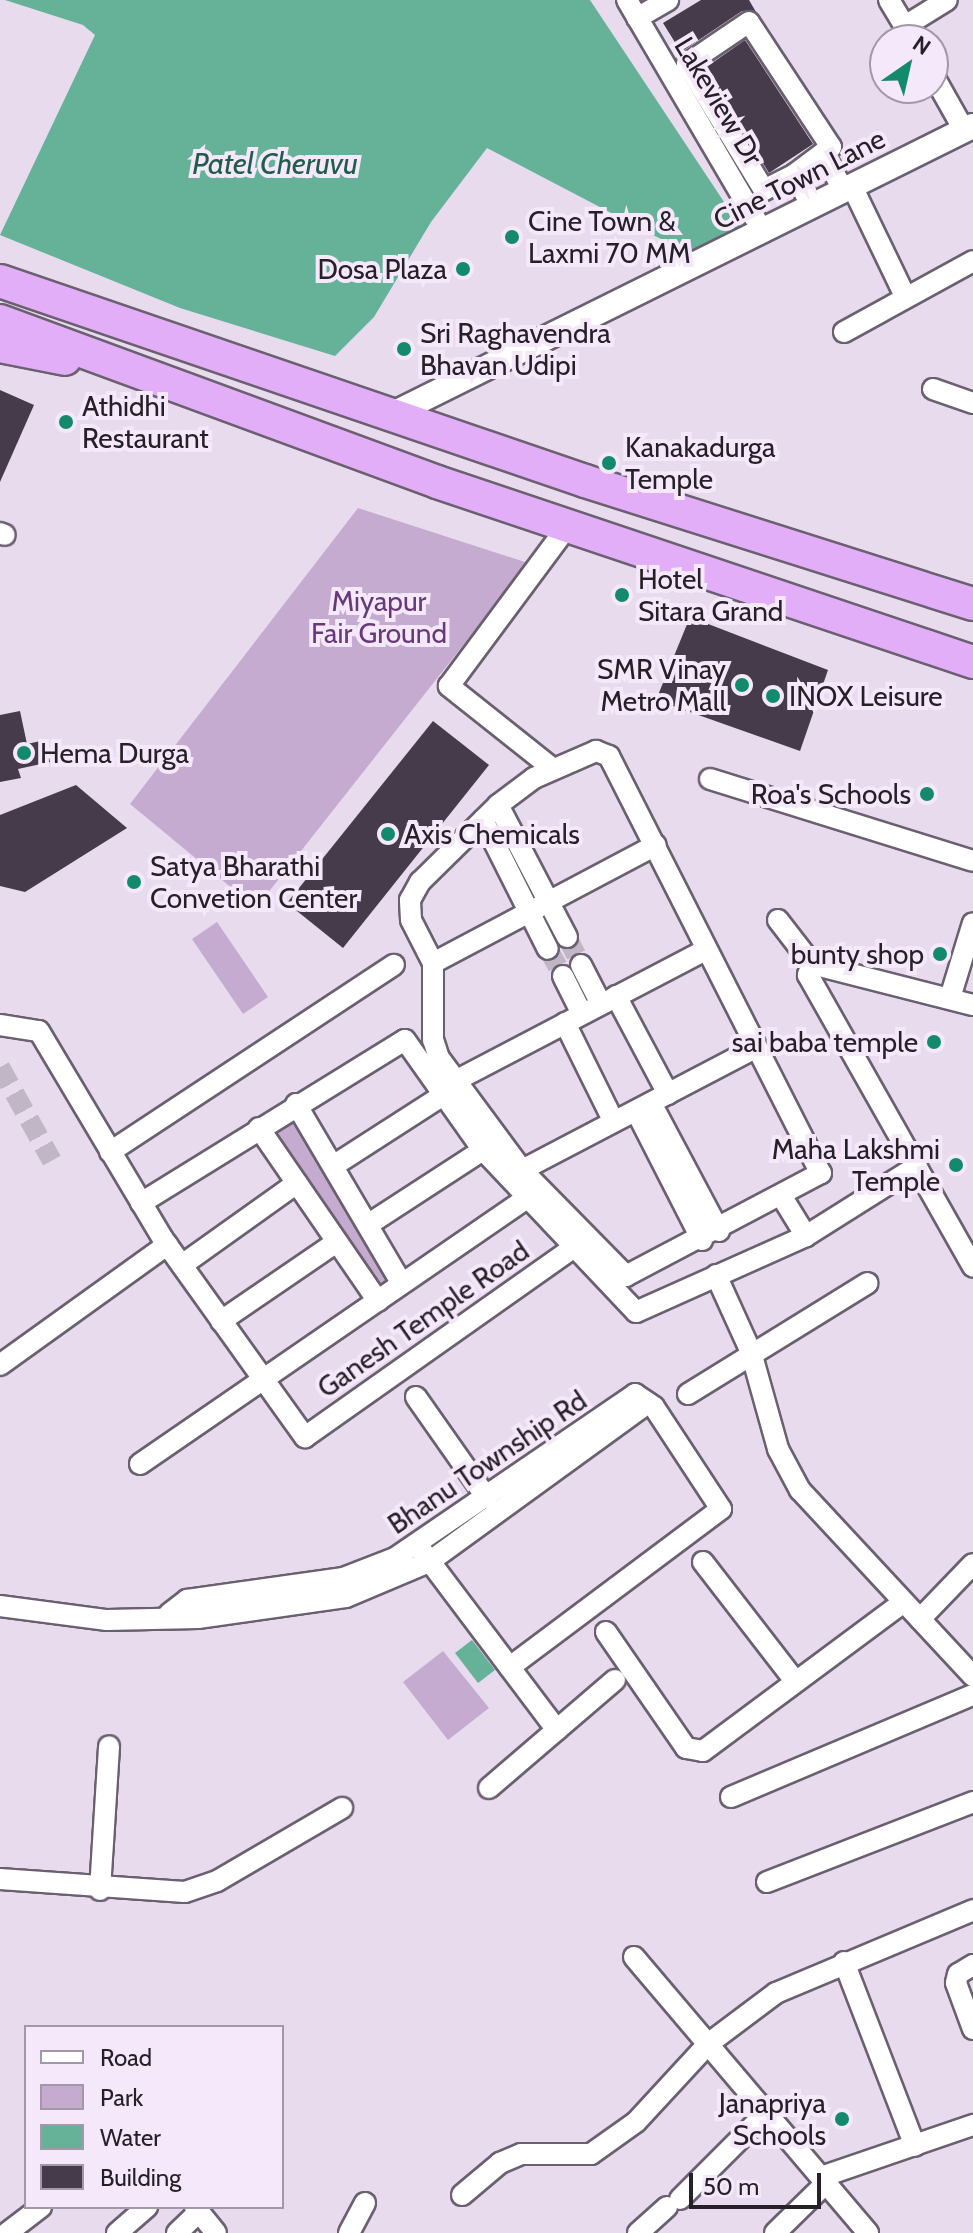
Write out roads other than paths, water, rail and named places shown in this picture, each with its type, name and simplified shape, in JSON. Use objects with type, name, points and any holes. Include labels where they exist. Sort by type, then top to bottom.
[{"type":"highway","points":[[0,281],[395,413],[971,596]]},
{"type":"highway","points":[[0,321],[104,363],[567,527],[973,662]]},
{"type":"highway","points":[[0,346],[104,363]]},
{"type":"street","points":[[632,9],[668,0]]},
{"type":"street","points":[[889,0],[904,24]]},
{"type":"street","points":[[919,24],[947,0]]},
{"type":"street","name":"Lakeview Dr","points":[[632,9],[763,232]]},
{"type":"street","points":[[753,23],[831,147],[825,156],[795,174],[764,190],[689,59],[753,23]]},
{"type":"street","points":[[949,99],[969,128]]},
{"type":"street","name":"Cine Town Lane","points":[[395,413],[969,128]]},
{"type":"street","points":[[825,156],[847,188],[905,296]]},
{"type":"street","points":[[795,174],[811,206]]},
{"type":"street","points":[[844,332],[973,261]]},
{"type":"street","points":[[933,389],[973,403]]},
{"type":"street","points":[[552,768],[454,695],[454,677],[567,527]]},
{"type":"street","points":[[141,1203],[296,1104],[405,1040],[449,1088],[522,1170],[626,1276],[711,1235],[821,1173],[656,845],[604,752],[552,768],[490,813],[420,882],[410,900],[411,920],[433,963],[433,1040],[449,1088],[483,1150],[574,1247],[598,1264],[636,1312],[806,1236],[917,1166]]},
{"type":"street","points":[[710,779],[973,861]]},
{"type":"street","points":[[490,813],[567,937]]},
{"type":"street","points":[[490,813],[529,912],[548,949]]},
{"type":"street","points":[[433,963],[656,845]]},
{"type":"street","points":[[778,920],[812,964],[973,1005]]},
{"type":"street","points":[[950,998],[973,923]]},
{"type":"street","points":[[333,1166],[449,1088],[573,1018],[707,949]]},
{"type":"street","points":[[812,964],[808,975],[973,1267]]},
{"type":"street","points":[[110,1152],[394,965]]},
{"type":"street","points":[[581,965],[608,1000],[711,1235]]},
{"type":"street","points":[[563,976],[573,1018],[614,1122]]},
{"type":"street","points":[[0,1025],[39,1031],[167,1245],[263,1379]]},
{"type":"street","points":[[522,1170],[757,1047]]},
{"type":"street","points":[[296,1104],[401,1282]]},
{"type":"street","points":[[259,1128],[378,1301]]},
{"type":"street","points":[[369,1224],[483,1150]]},
{"type":"street","points":[[182,1265],[297,1183]]},
{"type":"street","points":[[782,1197],[806,1236]]},
{"type":"street","points":[[140,1464],[527,1198]]},
{"type":"street","points":[[221,1321],[337,1242]]},
{"type":"street","points":[[0,1365],[167,1245]]},
{"type":"street","name":"Ganesh Temple Road","points":[[263,1379],[305,1437],[574,1247]]},
{"type":"street","points":[[716,1275],[751,1355],[778,1449],[800,1490],[973,1676]]},
{"type":"street","points":[[688,1394],[868,1283]]},
{"type":"street","name":"Bhanu Township Rd","points":[[0,1606],[107,1620],[169,1614],[198,1618],[346,1597],[424,1554],[644,1406],[635,1394],[487,1498],[424,1554]]},
{"type":"street","points":[[416,1397],[487,1498]]},
{"type":"street","points":[[510,1667],[721,1509],[654,1407],[644,1406]]},
{"type":"street","name":"Bhanu Township Rd","points":[[424,1554],[557,1730]]},
{"type":"street","points":[[703,1562],[795,1681]]},
{"type":"street","points":[[920,1619],[973,1564]]},
{"type":"street","points":[[606,1632],[693,1751],[703,1751],[902,1603]]},
{"type":"street","points":[[489,1788],[615,1680]]},
{"type":"street","points":[[731,1797],[973,1695]]},
{"type":"street","points":[[100,1890],[109,1746]]},
{"type":"street","points":[[767,1882],[973,1802]]},
{"type":"street","points":[[0,1879],[100,1890],[185,1892],[206,1885],[342,1808]]},
{"type":"street","points":[[462,2195],[500,2163],[521,2154],[572,2157],[608,2143],[708,2044],[776,1993],[973,1910]]},
{"type":"street","points":[[634,1957],[868,2233]]},
{"type":"street","points":[[844,1962],[915,2146]]},
{"type":"street","points":[[973,1965],[958,1974],[956,1983],[973,2029]]},
{"type":"street","points":[[638,2233],[766,2113]]},
{"type":"street","points":[[775,2233],[823,2180],[973,2125]]},
{"type":"street","points":[[349,2233],[365,2203]]},
{"type":"street","points":[[7,2233],[38,2209]]},
{"type":"street","points":[[117,2233],[145,2209]]},
{"type":"street","points":[[177,2233],[197,2209],[216,2233]]},
{"type":"water","name":"Patel Cheruvu","points":[[5,0],[590,0],[740,226],[703,261],[487,148],[431,222],[374,317],[335,356],[180,308],[0,235],[95,35],[83,25]]},
{"type":"water","points":[[472,1640],[495,1670],[478,1683],[455,1653]]},
{"type":"tunnel","points":[[567,937],[581,965]]},
{"type":"tunnel","points":[[548,949],[563,976]]},
{"type":"tunnel","points":[[0,1067],[52,1161]]},
{"type":"place","name":"Cine Town & Laxmi 70 MM","points":[[512,237]]},
{"type":"place","name":"Dosa Plaza","points":[[463,269]]},
{"type":"place","name":"Sri Raghavendra Bhavan Udipi","points":[[404,349]]},
{"type":"place","name":"Athidhi Restaurant","points":[[66,422]]},
{"type":"place","name":"Kanakadurga Temple","points":[[609,463]]},
{"type":"place","name":"Hotel Sitara Grand","points":[[622,595]]},
{"type":"place","name":"SMR Vinay Metro Mall","points":[[742,685]]},
{"type":"place","name":"INOX Leisure","points":[[773,696]]},
{"type":"place","name":"Hema Durga","points":[[24,753]]},
{"type":"place","name":"Roa's Schools","points":[[927,794]]},
{"type":"place","name":"Axis Chemicals","points":[[388,834]]},
{"type":"place","name":"Satya Bharathi Convetion Center","points":[[134,882]]},
{"type":"place","name":"bunty shop","points":[[940,954]]},
{"type":"place","name":"sai baba temple","points":[[934,1042]]},
{"type":"place","name":"Maha Lakshmi Temple","points":[[956,1165]]},
{"type":"place","name":"Janapriya Schools","points":[[842,2119]]},
{"type":"park label","name":"Miyapur Fair Ground","points":[[379,617]]}]
